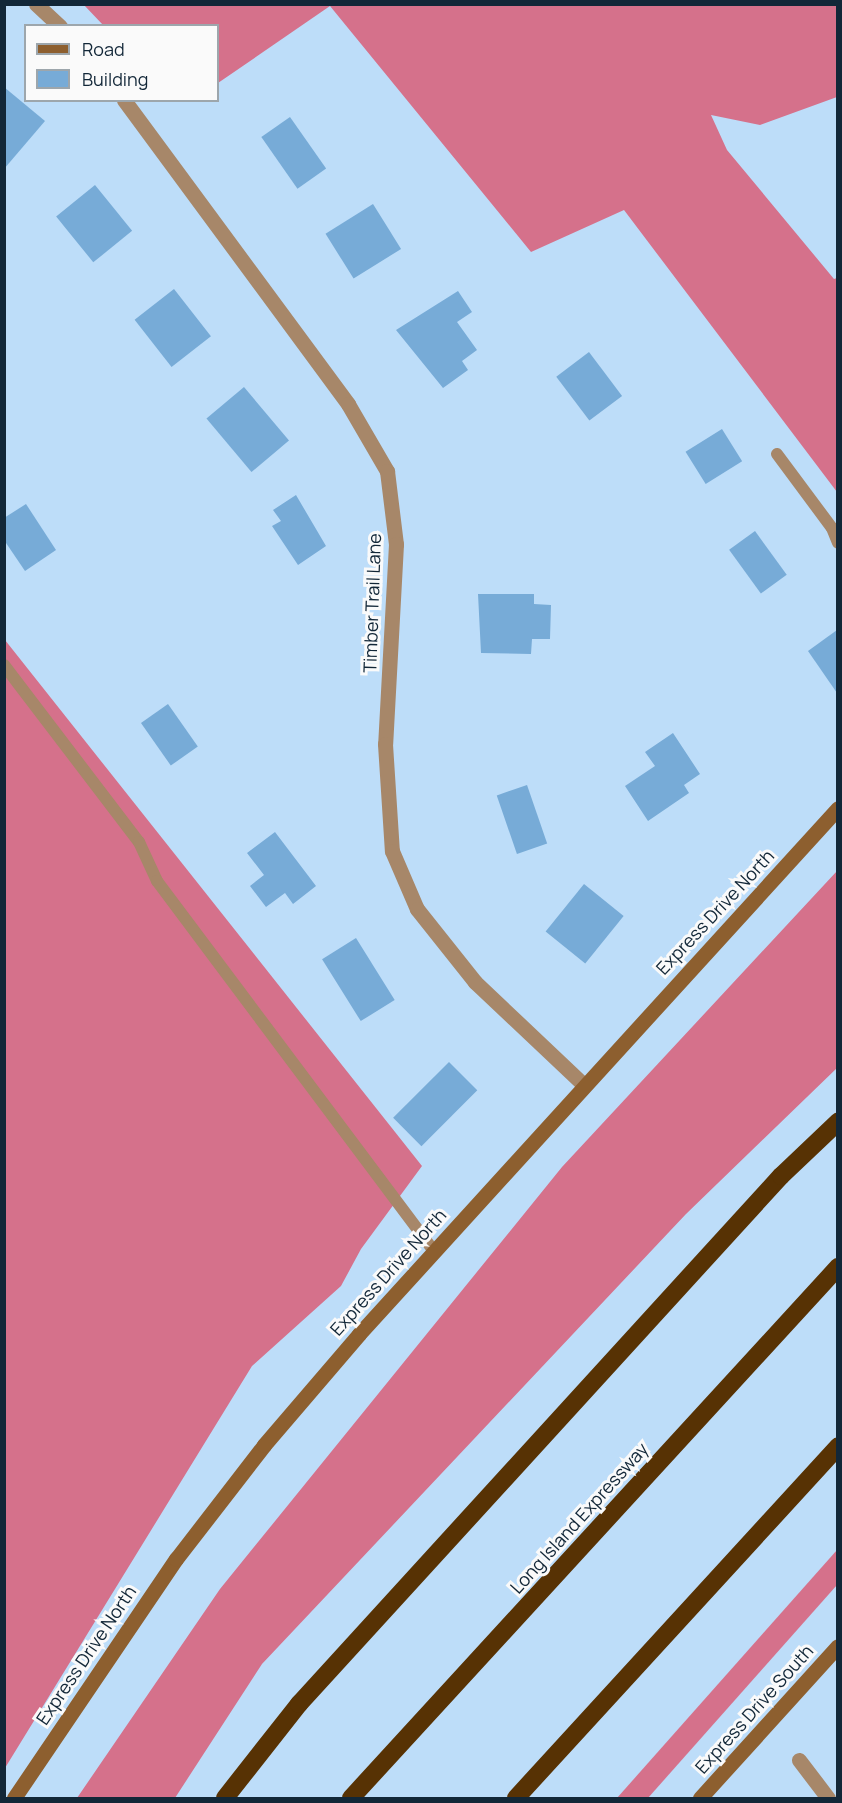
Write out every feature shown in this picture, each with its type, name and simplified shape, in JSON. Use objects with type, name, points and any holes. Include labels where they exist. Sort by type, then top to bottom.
[{"type":"highway","points":[[225,1798],[307,1695],[781,1176],[837,1122]]},
{"type":"highway","name":"Long Island Expressway","points":[[351,1798],[837,1267]]},
{"type":"highway","points":[[516,1798],[837,1446]]},
{"type":"main road","name":"Express Drive North","points":[[14,1798],[176,1559],[264,1445],[583,1084],[837,808]]},
{"type":"main road","name":"Express Drive South","points":[[700,1798],[837,1646]]},
{"type":"street","points":[[36,4],[58,24]]},
{"type":"street","name":"Timber Trail Lane","points":[[125,102],[348,404],[387,471],[396,544],[385,744],[392,851],[417,909],[475,982],[583,1084]]},
{"type":"street","points":[[799,1761],[828,1798]]},
{"type":"lane","points":[[777,454],[832,528],[837,543]]},
{"type":"lane","points":[[4,664],[139,842],[157,880],[434,1251]]},
{"type":"shaded area","points":[[84,5],[837,5],[837,97],[760,125],[711,115],[727,150],[834,279],[837,278],[837,492],[624,210],[531,252],[330,6],[219,82],[219,24],[102,24]]},
{"type":"shaded area","points":[[5,640],[422,1166],[361,1249],[341,1286],[252,1366],[5,1768]]},
{"type":"shaded area","points":[[837,871],[837,1068],[686,1214],[262,1664],[175,1798],[77,1798],[220,1589],[562,1167]]},
{"type":"shaded area","points":[[837,1550],[837,1585],[648,1798],[617,1798]]},
{"type":"building","points":[[4,87],[45,121],[4,169]]},
{"type":"building","points":[[290,117],[326,169],[297,189],[261,137]]},
{"type":"building","points":[[95,185],[132,231],[93,262],[56,216]]},
{"type":"building","points":[[373,204],[401,249],[354,279],[326,234]]},
{"type":"building","points":[[174,289],[211,336],[172,367],[135,320]]},
{"type":"building","points":[[458,291],[472,312],[457,322],[477,350],[462,361],[468,370],[443,388],[396,330]]},
{"type":"building","points":[[589,352],[622,396],[589,421],[556,377]]},
{"type":"building","points":[[244,387],[289,441],[251,472],[206,418]]},
{"type":"building","points":[[722,429],[742,461],[706,484],[686,452]]},
{"type":"building","points":[[296,495],[326,546],[298,565],[272,526],[281,521],[273,510]]},
{"type":"building","points":[[26,504],[56,550],[25,571],[4,540],[4,518]]},
{"type":"building","points":[[755,531],[787,575],[761,593],[729,550]]},
{"type":"building","points":[[478,594],[534,594],[534,604],[551,605],[550,639],[532,639],[531,654],[481,653]]},
{"type":"building","points":[[837,630],[837,693],[808,651]]},
{"type":"building","points":[[168,704],[198,747],[171,766],[141,723]]},
{"type":"building","points":[[673,733],[700,774],[684,785],[689,793],[648,821],[625,786],[655,766],[645,752]]},
{"type":"building","points":[[527,785],[547,844],[517,854],[497,795]]},
{"type":"building","points":[[275,832],[316,886],[293,904],[285,893],[266,907],[250,886],[264,875],[247,853]]},
{"type":"building","points":[[584,884],[624,916],[585,964],[546,931]]},
{"type":"building","points":[[356,938],[395,1000],[361,1021],[322,959]]},
{"type":"building","points":[[449,1062],[477,1090],[421,1146],[393,1118]]}]
